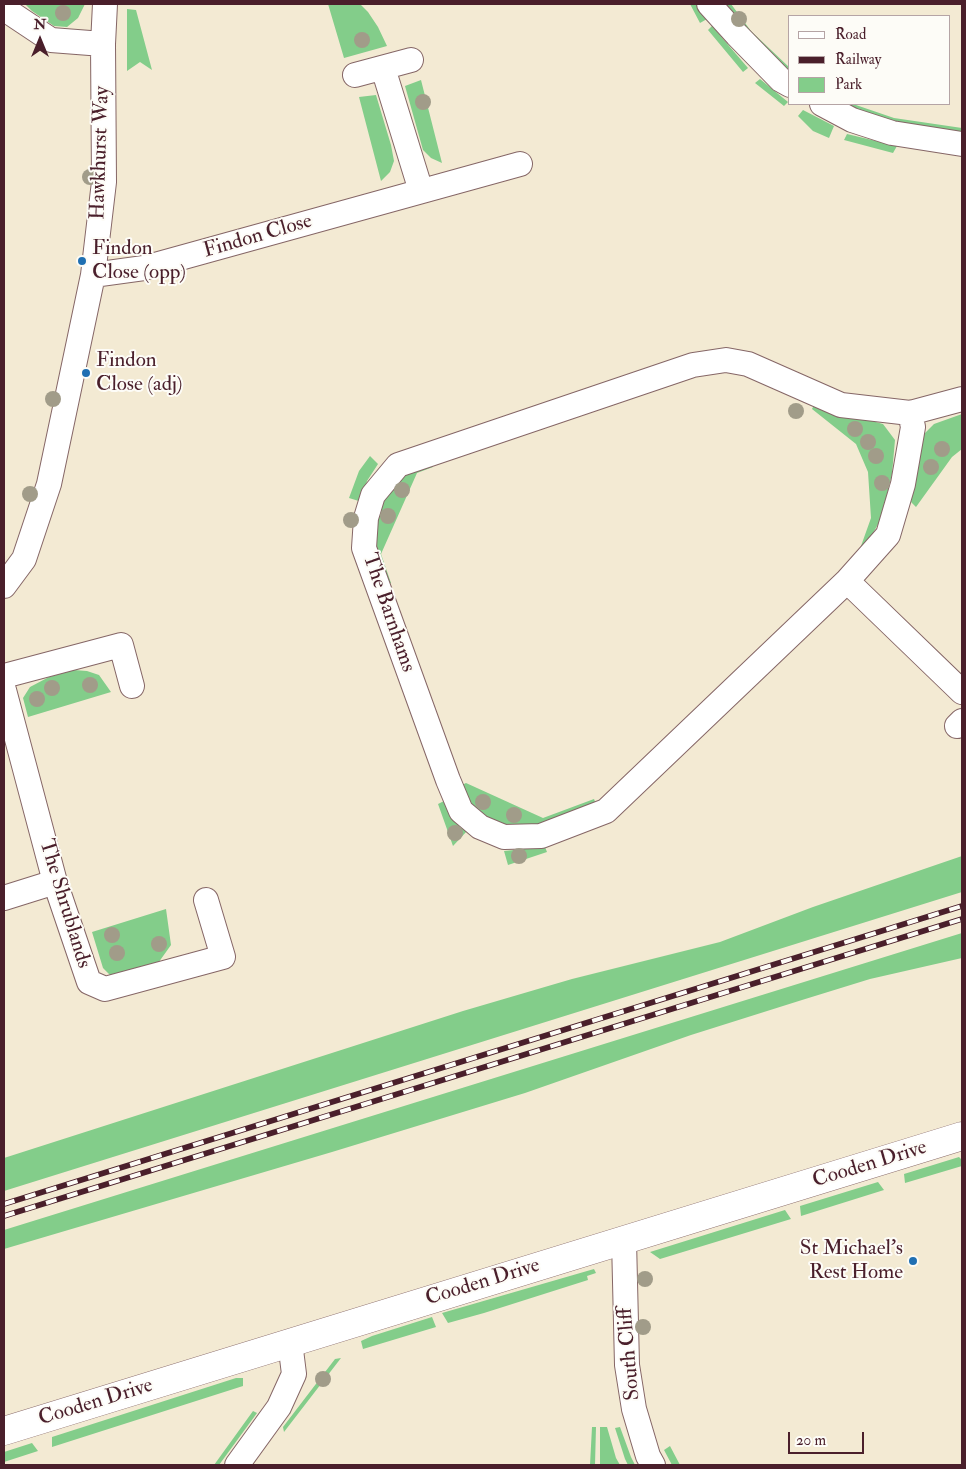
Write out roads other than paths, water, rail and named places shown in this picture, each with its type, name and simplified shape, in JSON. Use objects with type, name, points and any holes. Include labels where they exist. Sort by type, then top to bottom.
[{"type":"main road","name":"Cooden Drive","points":[[4,1432],[290,1342],[962,1136]]},
{"type":"street","name":"Hawkhurst Way","points":[[4,586],[24,559],[49,484],[93,274],[104,182],[103,44],[106,4]]},
{"type":"street","points":[[709,4],[781,80],[788,85]]},
{"type":"street","points":[[4,5],[12,14],[50,40],[103,44]]},
{"type":"street","points":[[355,75],[411,60]]},
{"type":"street","points":[[382,68],[421,191]]},
{"type":"street","points":[[824,105],[852,120],[892,133],[962,144]]},
{"type":"street","name":"Findon Close","points":[[93,274],[144,268],[520,164]]},
{"type":"street","name":"The Barnhams","points":[[910,412],[913,427],[903,484],[888,535],[847,581],[606,811],[541,836],[504,837],[480,827],[461,811],[364,548],[366,518],[373,495],[398,464],[693,365],[726,360],[748,364],[841,405],[910,412],[962,400]]},
{"type":"street","points":[[847,581],[962,692]]},
{"type":"street","points":[[4,676],[121,645],[132,686]]},
{"type":"street","name":"The Shrublands","points":[[4,690],[55,882],[89,982],[105,989],[223,957],[206,900]]},
{"type":"street","points":[[4,898],[55,882]]},
{"type":"street","name":"South Cliff","points":[[624,1240],[627,1365],[634,1409],[648,1456],[653,1465]]},
{"type":"street","points":[[237,1465],[279,1407],[294,1374],[290,1342]]},
{"type":"railway","points":[[4,1204],[962,906]]},
{"type":"railway","points":[[4,1216],[962,919]]},
{"type":"place","name":"Findon Close (opp)","points":[[82,261]]},
{"type":"place","name":"Findon Close (adj)","points":[[86,373]]},
{"type":"place","name":"St Michael's Rest Home","points":[[913,1261]]}]
